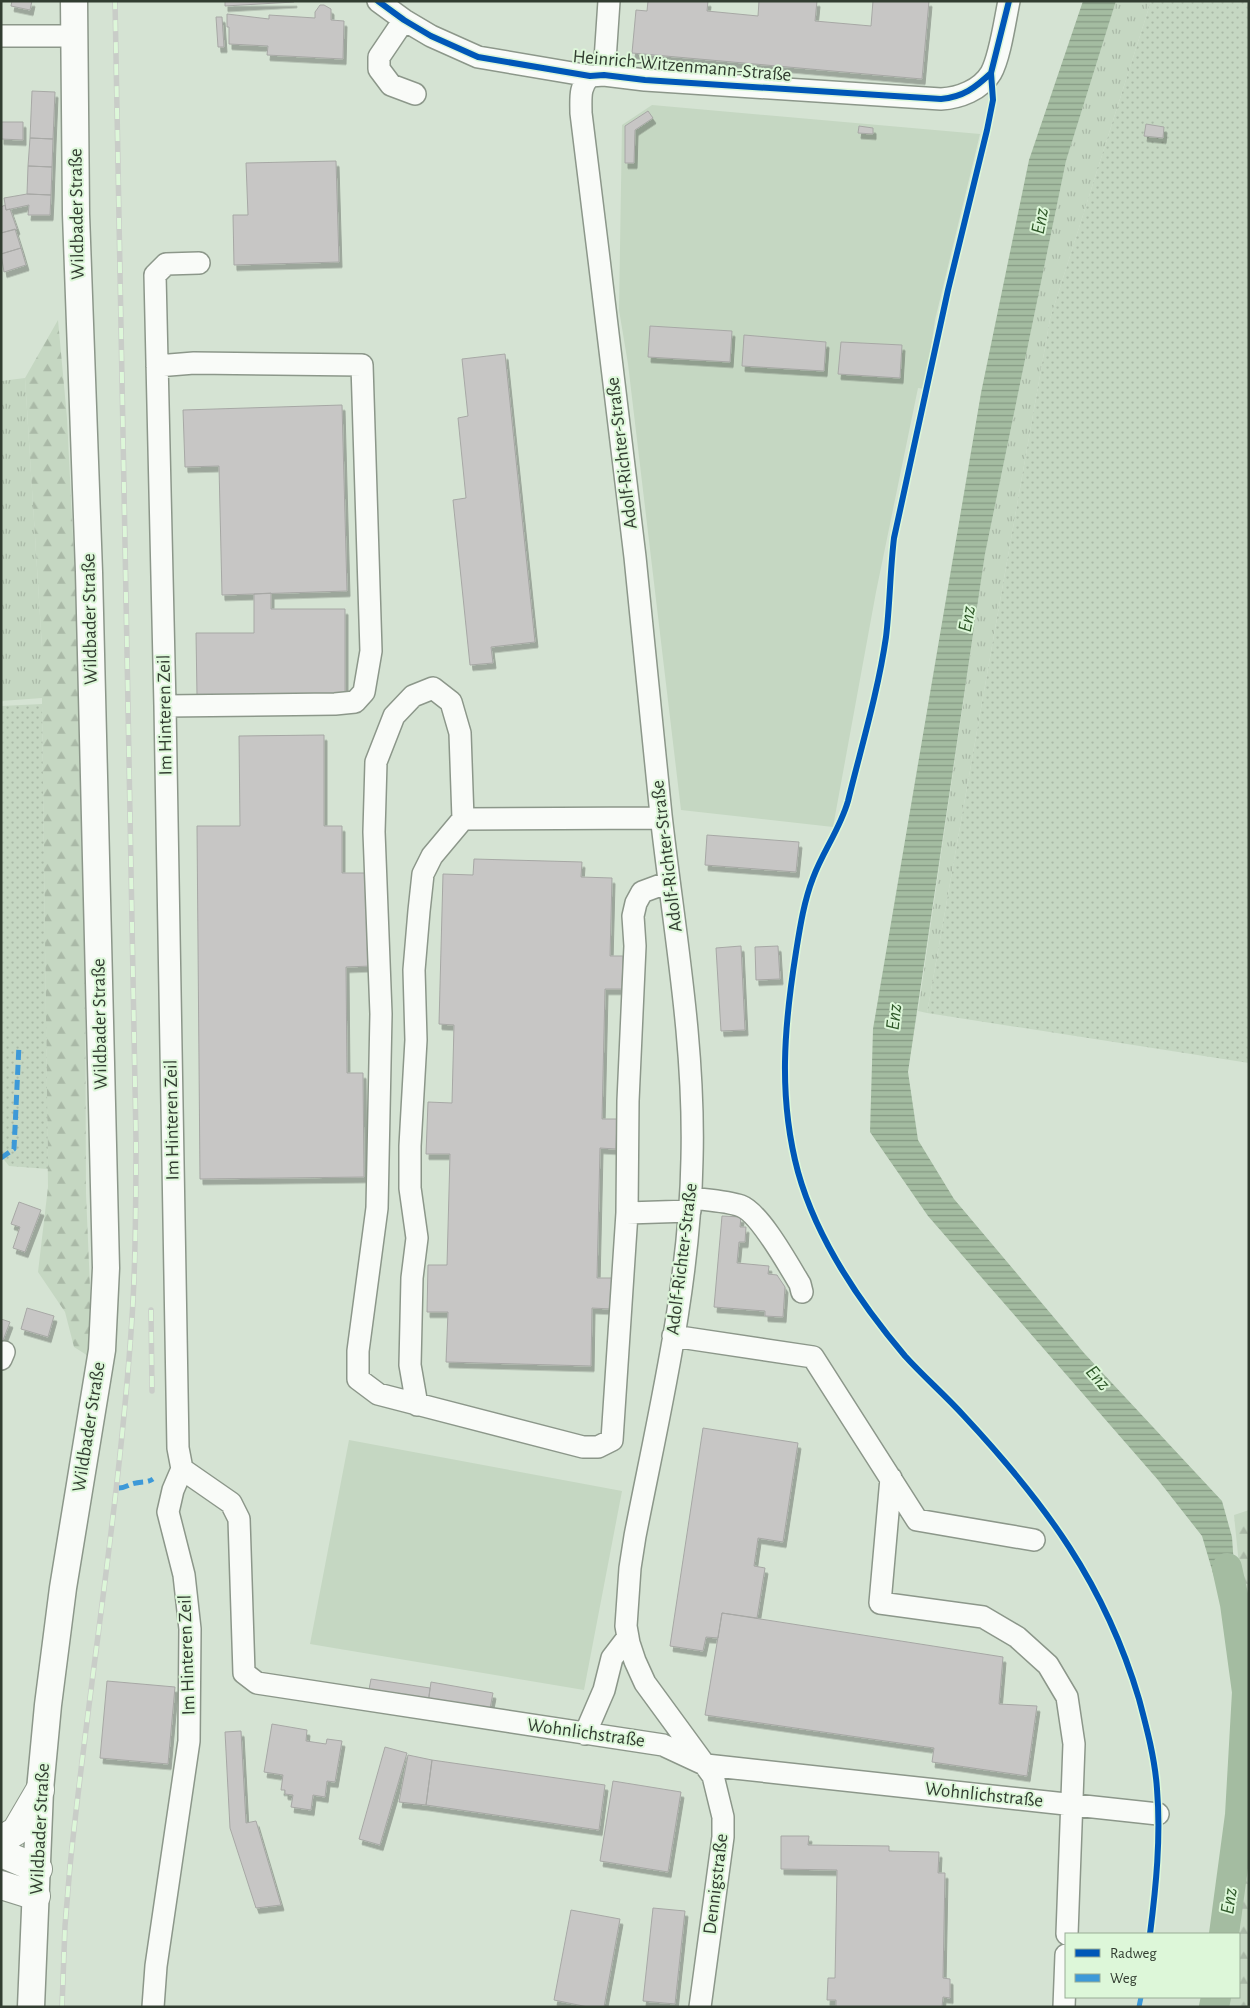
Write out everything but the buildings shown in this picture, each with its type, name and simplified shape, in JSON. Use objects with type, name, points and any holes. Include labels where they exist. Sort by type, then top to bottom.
[{"type":"highway","points":[[1,1840],[16,1831],[40,1790]]},
{"type":"highway","points":[[1,1853],[38,1869]]},
{"type":"highway","points":[[1,1886],[36,1896]]},
{"type":"main road","name":"Wildbader Straße","points":[[31,2007],[40,1790],[48,1705],[63,1588],[102,1350],[106,1268],[89,572],[76,214],[74,1]]},
{"type":"street","name":"Heinrich-Witzenmann-Straße","points":[[378,1],[404,20],[431,36],[478,57],[597,76],[941,99],[962,95],[980,84],[991,73],[1009,1]]},
{"type":"street","points":[[597,76],[609,1]]},
{"type":"street","points":[[404,20],[379,57],[379,69],[391,85],[415,94]]},
{"type":"street","points":[[1,36],[75,36]]},
{"type":"street","name":"Adolf-Richter-Straße","points":[[597,76],[582,83],[580,94],[581,113],[635,558],[669,882],[690,1054],[692,1104],[690,1204],[686,1258],[630,1568],[626,1626],[635,1661],[645,1683],[706,1765]]},
{"type":"street","name":"Im Hinteren Zeil","points":[[153,2007],[156,1966],[189,1741],[190,1629],[184,1575],[168,1512],[173,1490],[182,1469],[178,1438],[165,706],[154,276],[166,264],[199,263]]},
{"type":"street","points":[[157,366],[194,363],[362,366],[371,651],[364,692],[355,702],[335,704],[165,706]]},
{"type":"street","points":[[416,1405],[410,1365],[412,1278],[417,1238],[410,1188],[410,1146],[416,1040],[414,970],[423,874],[432,856],[464,819],[460,733],[451,702],[433,688],[413,696],[394,716],[376,762],[374,832],[381,1014],[377,1208],[358,1351],[358,1379],[378,1394],[416,1405],[583,1447],[598,1446],[612,1440],[627,1213],[628,1101],[634,946],[633,916],[636,903],[642,892],[669,882]]},
{"type":"street","points":[[464,819],[662,818]]},
{"type":"street","points":[[627,1213],[690,1204],[741,1206],[750,1211],[772,1240],[800,1284],[802,1292]]},
{"type":"street","points":[[673,1336],[813,1358],[917,1520],[1034,1540]]},
{"type":"street","name":"Wohnlichstraße","points":[[182,1469],[231,1503],[240,1519],[244,1673],[256,1683],[663,1745],[706,1765],[1158,1814]]},
{"type":"street","points":[[891,1478],[880,1603],[983,1617],[1017,1637],[1048,1665],[1067,1697],[1074,1744],[1067,1933]]},
{"type":"street","points":[[585,1734],[604,1690],[612,1658],[628,1637]]},
{"type":"street","name":"Dennigstraße","points":[[700,2007],[723,1836],[723,1817],[717,1790],[713,1776],[706,1765]]},
{"type":"street","points":[[1064,2007],[1065,1981]]},
{"type":"green space","points":[[1116,1],[1151,1],[1050,319],[927,1013],[918,1011],[985,554],[1066,161]]},
{"type":"green space","points":[[1151,1],[1249,1],[1249,1063],[927,1013],[1050,319]]},
{"type":"green space","points":[[652,105],[980,134],[935,320],[925,389],[918,388],[876,592],[833,827],[681,810],[628,364],[619,310],[622,125]]},
{"type":"green space","points":[[58,320],[67,418],[79,657],[85,904],[86,1193],[93,1359],[74,1347],[65,1312],[38,1272],[48,1187],[42,647],[25,378]]},
{"type":"green space","points":[[25,378],[42,647],[42,698],[1,701],[1,381]]},
{"type":"green space","points":[[42,704],[48,1169],[9,1166],[1,1156],[1,706]]},
{"type":"green space","points":[[349,1440],[622,1491],[584,1690],[310,1644]]},
{"type":"green space","points":[[1249,1510],[1249,1665],[1234,1515]]},
{"type":"green space","points":[[1249,1759],[1249,2007],[1223,2007],[1224,1998],[1240,1998],[1240,1933],[1232,1933],[1247,1806]]},
{"type":"water","points":[[1083,1],[1116,1],[1066,161],[985,554],[908,1072],[918,1140],[954,1199],[1084,1353],[1222,1501],[1232,1537],[1237,1609],[1223,1607],[1202,1536],[1158,1480],[928,1216],[870,1132],[873,1029],[981,393],[1029,160]]},
{"type":"waterway","name":"Enz","points":[[1224,1933],[1240,1815],[1247,1692],[1235,1604],[1227,1568]]},
{"type":"waterway","name":"Enz","points":[[1214,2007],[1216,1998]]},
{"type":"railway","points":[[62,2007],[65,1926],[70,1866],[120,1455],[127,1387],[135,1252],[136,1140],[115,1]]},
{"type":"railway","points":[[151,1310],[152,1391]]},
{"type":"marked path","points":[[1,1158],[14,1149],[19,1045]]},
{"type":"marked path","points":[[119,1488],[153,1479]]},
{"type":"marked path","points":[[1139,2007],[1141,1998]]},
{"type":"cycle path","points":[[378,1],[404,20],[431,36],[478,57],[590,76],[604,75],[645,80],[941,99],[968,91],[991,73]]},
{"type":"cycle path","points":[[1009,1],[991,73],[993,100],[987,130],[948,290],[894,538],[886,637],[874,699],[845,811],[813,878],[803,914],[788,1007],[785,1089],[792,1144],[798,1172],[816,1222],[842,1270],[888,1336],[993,1448],[1046,1513],[1090,1582],[1109,1619],[1125,1657],[1139,1699],[1156,1778],[1158,1844],[1150,1933]]}]
